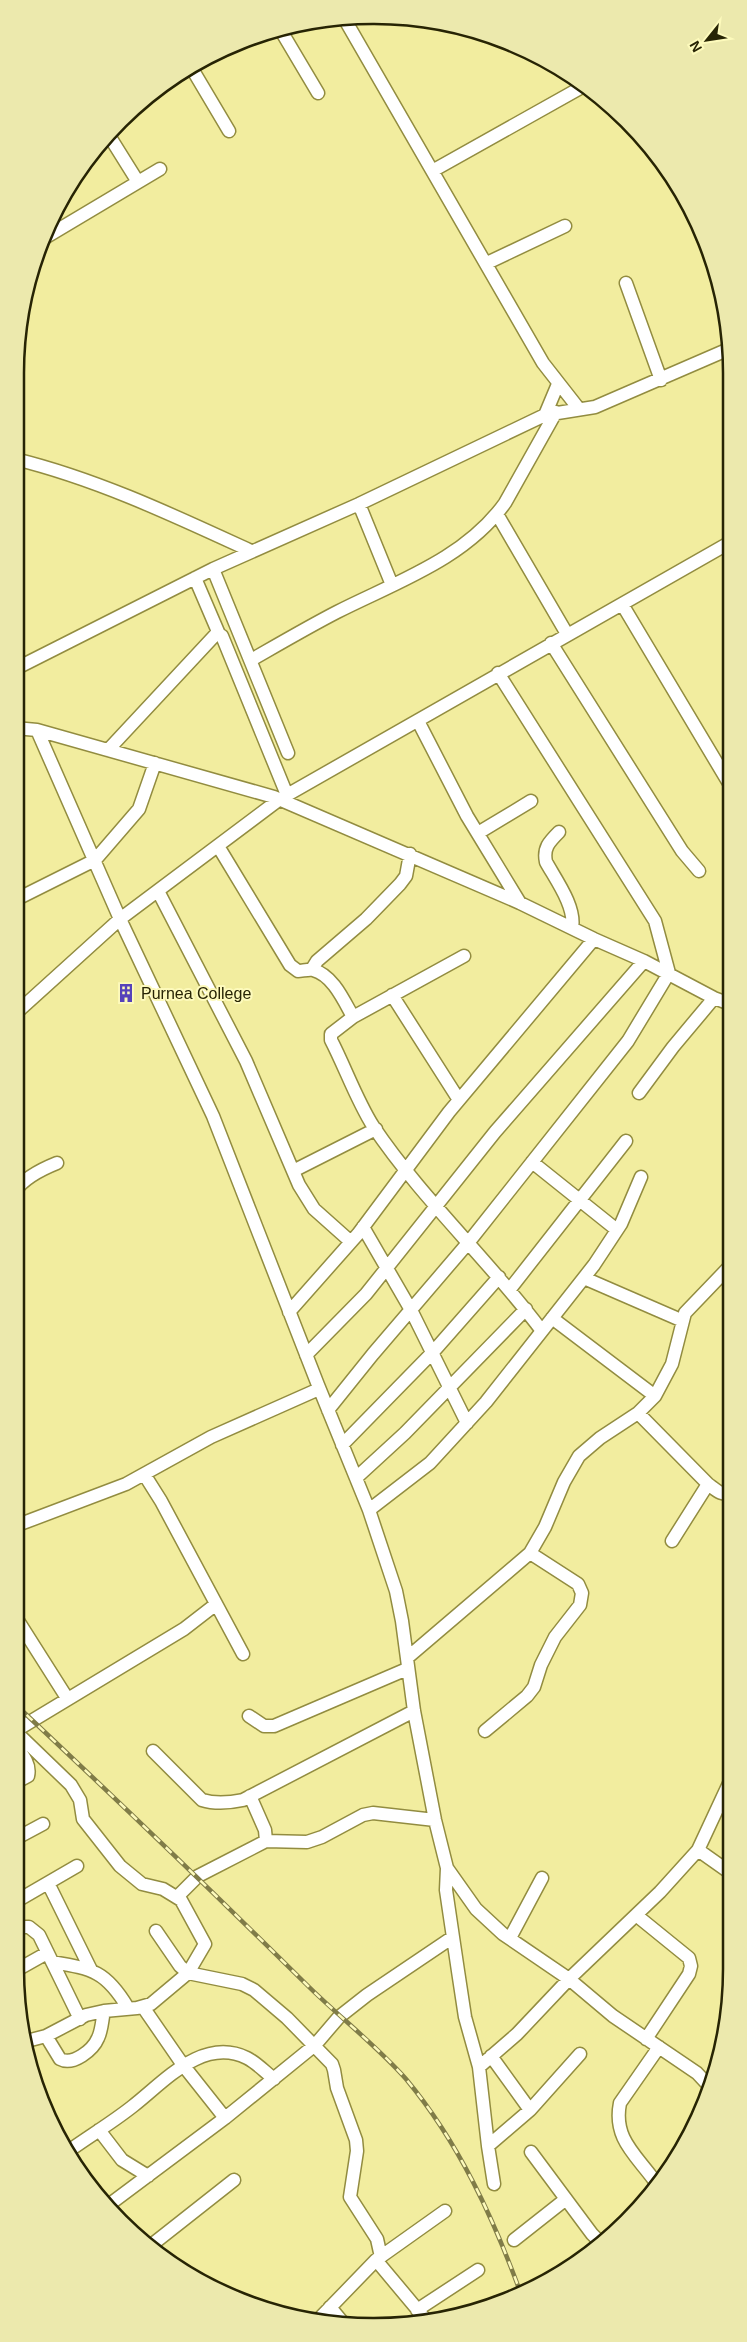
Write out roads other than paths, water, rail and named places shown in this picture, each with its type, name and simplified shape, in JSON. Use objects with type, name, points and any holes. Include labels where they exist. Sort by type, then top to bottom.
[{"type":"street","points":[[348,24],[544,362],[558,384],[578,409]]},
{"type":"street","points":[[284,36],[318,93]]},
{"type":"street","points":[[195,74],[228,131]]},
{"type":"street","points":[[434,170],[577,90]]},
{"type":"street","points":[[113,141],[138,182]]},
{"type":"street","points":[[54,232],[160,169]]},
{"type":"street","points":[[488,263],[565,226]]},
{"type":"street","points":[[626,283],[661,380]]},
{"type":"street","points":[[24,664],[213,569],[359,504],[550,414],[595,407],[723,352]]},
{"type":"street","points":[[250,660],[336,613],[447,557],[469,541],[497,514],[516,488],[550,414],[558,384]]},
{"type":"street","points":[[24,461],[59,471],[180,518],[251,551]]},
{"type":"street","points":[[359,504],[392,585]]},
{"type":"street","points":[[497,514],[567,634]]},
{"type":"street","points":[[24,1006],[120,919],[283,797],[723,546]]},
{"type":"street","points":[[213,569],[288,753]]},
{"type":"street","points":[[195,578],[219,634],[222,636],[283,797]]},
{"type":"street","points":[[622,604],[723,765]]},
{"type":"street","points":[[108,750],[208,642],[215,635],[219,634]]},
{"type":"street","points":[[551,643],[682,851],[699,871]]},
{"type":"street","points":[[328,1410],[468,1243],[628,1041],[669,973],[655,920],[498,673]]},
{"type":"street","points":[[418,721],[466,816],[520,903]]},
{"type":"street","points":[[24,729],[37,730],[283,797],[520,903],[669,973],[723,1001]]},
{"type":"street","points":[[37,730],[120,919],[213,1116],[319,1389],[369,1510],[396,1590],[414,1711],[435,1820],[447,1868],[446,1890],[465,2016],[479,2067],[494,2184]]},
{"type":"street","points":[[24,896],[95,860],[139,809],[155,763]]},
{"type":"street","points":[[478,833],[531,801]]},
{"type":"street","points":[[559,832],[548,844],[544,853],[546,862],[570,909],[573,920],[572,928]]},
{"type":"street","points":[[218,846],[290,965],[298,971],[312,969],[335,986],[353,1017]]},
{"type":"street","points":[[312,969],[317,961],[366,919],[400,884],[406,876],[410,854]]},
{"type":"street","points":[[158,891],[246,1061],[293,1171],[314,1209],[351,1242]]},
{"type":"street","points":[[289,1312],[351,1242],[459,1100],[594,939]]},
{"type":"street","points":[[464,956],[353,1017],[331,1034],[332,1040],[376,1130],[406,1170],[468,1243],[500,1277],[542,1331]]},
{"type":"street","points":[[306,1355],[366,1294],[495,1132],[644,961]]},
{"type":"street","points":[[392,995],[459,1100]]},
{"type":"street","points":[[639,1093],[673,1047],[714,998]]},
{"type":"street","points":[[293,1171],[376,1130]]},
{"type":"street","points":[[510,1290],[626,1141]]},
{"type":"street","points":[[532,1162],[617,1230]]},
{"type":"street","points":[[24,1182],[43,1168],[57,1163]]},
{"type":"street","points":[[369,1510],[430,1463],[486,1402],[584,1278],[617,1230],[641,1177]]},
{"type":"street","points":[[363,1227],[411,1310],[451,1387],[467,1423]]},
{"type":"street","points":[[249,1716],[264,1726],[274,1726],[407,1664],[530,1553],[545,1527],[564,1482],[579,1456],[600,1438],[638,1413],[655,1396],[672,1364],[685,1313],[723,1273]]},
{"type":"street","points":[[342,1445],[433,1352],[500,1277]]},
{"type":"street","points":[[584,1278],[683,1321]]},
{"type":"street","points":[[356,1478],[406,1433],[526,1309]]},
{"type":"street","points":[[552,1318],[655,1396]]},
{"type":"street","points":[[24,1523],[126,1484],[211,1437],[319,1389]]},
{"type":"street","points":[[638,1413],[708,1484],[723,1493]]},
{"type":"street","points":[[144,1474],[161,1501],[242,1654]]},
{"type":"street","points":[[672,1541],[708,1484]]},
{"type":"street","points":[[485,1731],[527,1696],[534,1687],[541,1665],[555,1637],[580,1605],[582,1593],[578,1584],[530,1553]]},
{"type":"street","points":[[24,1725],[67,1698],[114,1673],[184,1629],[215,1605]]},
{"type":"street","points":[[24,1630],[67,1698]]},
{"type":"street","points":[[153,1751],[202,1800],[210,1803],[232,1803],[250,1796],[414,1711]]},
{"type":"street","points":[[24,1740],[71,1785],[80,1800],[83,1819],[120,1866],[142,1884],[163,1889],[181,1900],[193,1918],[205,1944],[188,1973],[151,2004],[143,2007],[104,2011],[80,2019],[46,2036],[31,2040]]},
{"type":"street","points":[[24,1756],[29,1770],[28,1776],[24,1778]]},
{"type":"street","points":[[250,1796],[265,1830],[266,1841]]},
{"type":"street","points":[[479,2067],[517,2034],[698,1850],[723,1796]]},
{"type":"street","points":[[177,1897],[204,1872],[266,1841],[307,1842],[322,1837],[363,1815],[373,1813],[435,1820]]},
{"type":"street","points":[[24,1834],[43,1824]]},
{"type":"street","points":[[698,1850],[723,1868]]},
{"type":"street","points":[[24,1897],[77,1866]]},
{"type":"street","points":[[447,1868],[476,1909],[503,1934],[569,1979],[613,2016],[705,2080]]},
{"type":"street","points":[[510,1938],[542,1878]]},
{"type":"street","points":[[48,1883],[91,1970]]},
{"type":"street","points":[[636,1915],[689,1958],[691,1966],[689,1974],[646,2039]]},
{"type":"street","points":[[24,1927],[29,1927],[39,1935],[80,2019]]},
{"type":"street","points":[[156,1931],[180,1966],[188,1973],[242,1984],[254,1990],[314,2045],[334,2070],[337,2088],[356,2140],[357,2151],[350,2197],[376,2240],[378,2259],[421,2315]]},
{"type":"street","points":[[113,2202],[274,2079],[314,2045],[339,2017],[367,1995],[453,1937]]},
{"type":"street","points":[[24,1968],[50,1958],[91,1970],[102,1976],[116,1988],[128,2008]]},
{"type":"street","points":[[143,2007],[183,2065],[225,2118]]},
{"type":"street","points":[[46,2036],[60,2059],[68,2062],[91,2049],[98,2039],[104,2011]]},
{"type":"street","points":[[653,2178],[624,2141],[618,2128],[618,2114],[620,2103],[659,2047]]},
{"type":"street","points":[[74,2147],[132,2107],[183,2065],[200,2057],[222,2052],[237,2054],[258,2065],[274,2079]]},
{"type":"street","points":[[488,2146],[530,2110],[580,2054]]},
{"type":"street","points":[[491,2056],[530,2110]]},
{"type":"street","points":[[98,2130],[122,2160],[148,2176]]},
{"type":"street","points":[[530,2152],[596,2237]]},
{"type":"street","points":[[156,2242],[234,2180]]},
{"type":"street","points":[[514,2240],[566,2199]]},
{"type":"street","points":[[323,2314],[378,2259],[445,2211]]},
{"type":"street","points":[[417,2310],[478,2270]]},
{"type":"street","points":[[330,2307],[338,2316]]},
{"type":"railway","points":[[24,1713],[406,2079],[442,2129],[473,2182],[499,2237],[518,2287]]},
{"type":"place","name":"Purnea College","points":[[126,993]]}]
